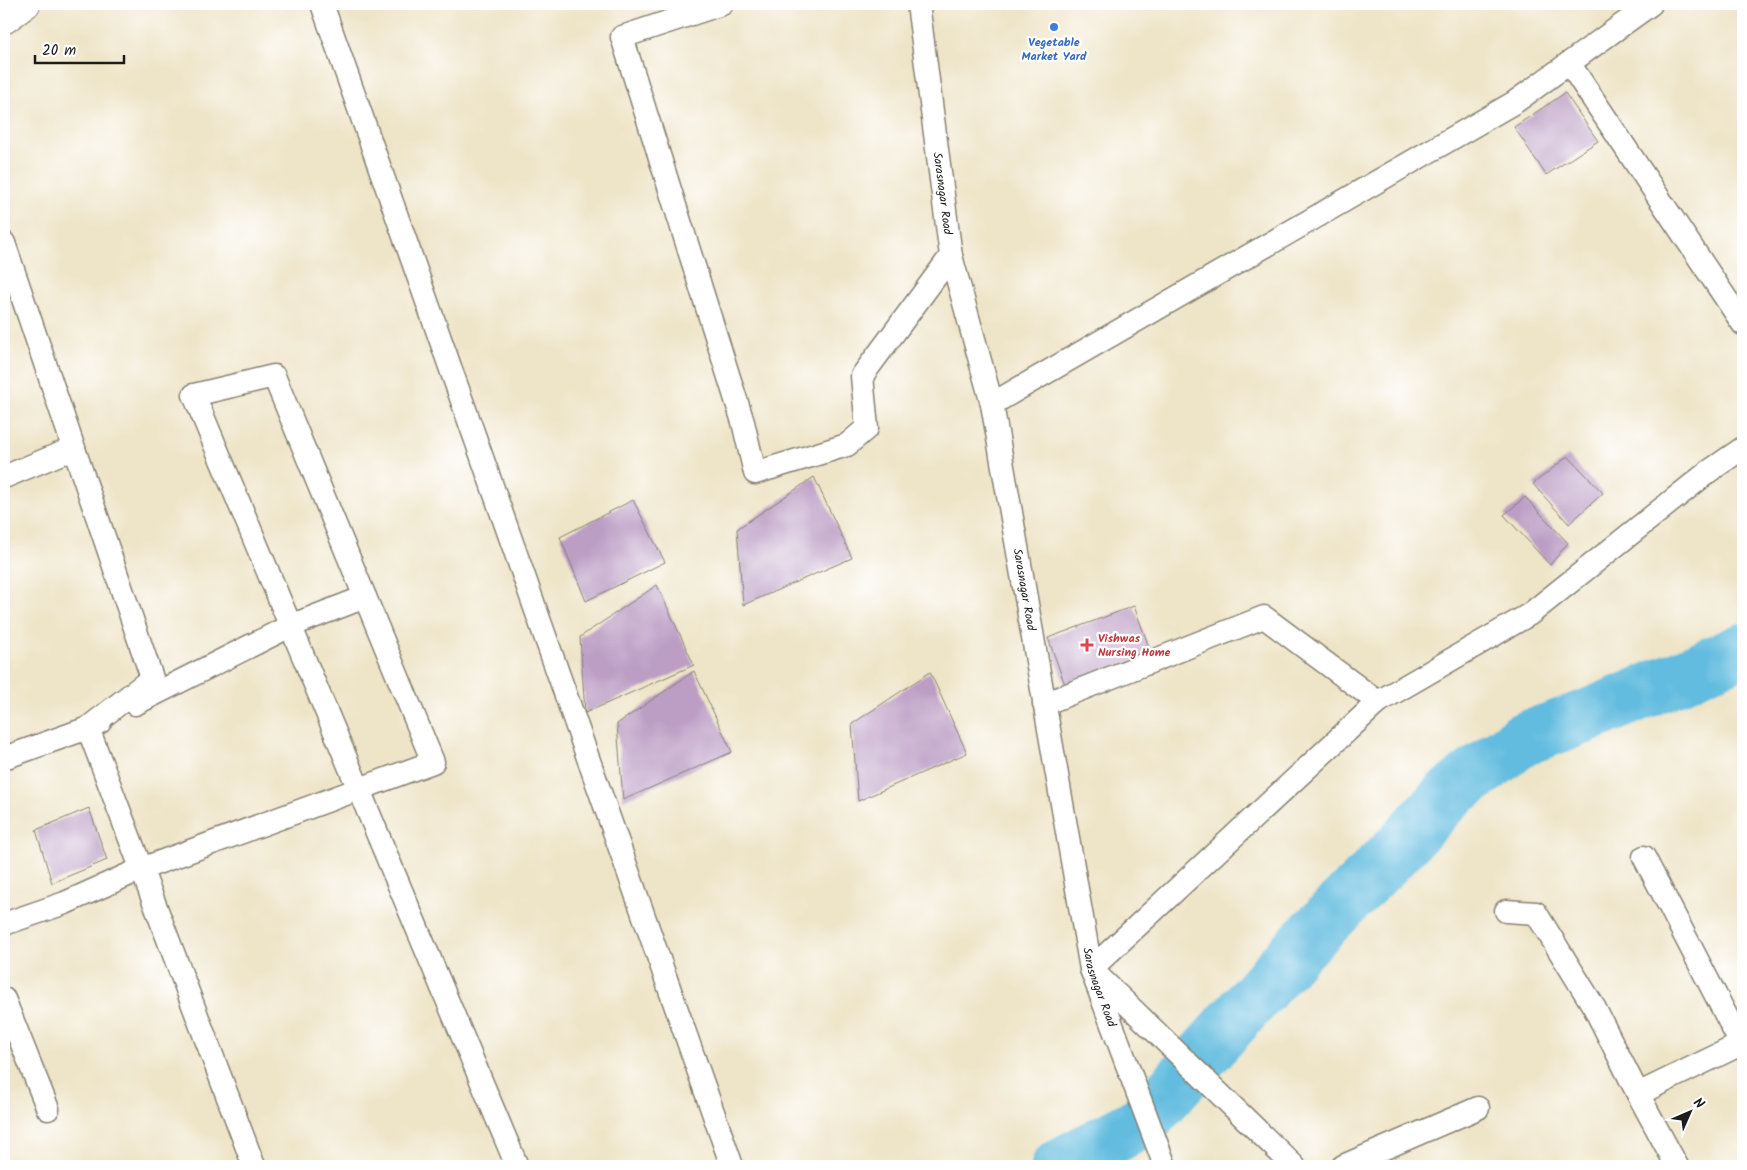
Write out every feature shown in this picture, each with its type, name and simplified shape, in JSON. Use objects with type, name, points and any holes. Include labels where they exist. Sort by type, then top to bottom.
[{"type":"street","points":[[4,20],[26,4]]},
{"type":"street","points":[[322,4],[732,1166]]},
{"type":"street","points":[[722,4],[622,37],[744,422],[755,473],[847,445],[867,428],[862,376],[951,256]]},
{"type":"street","name":"Sarasnagar Road","points":[[918,4],[951,256],[992,404],[1091,969],[1165,1166]]},
{"type":"street","points":[[992,404],[1516,102],[1651,4]]},
{"type":"street","points":[[1568,63],[1743,324]]},
{"type":"street","points":[[4,242],[152,678],[88,728]]},
{"type":"street","points":[[4,924],[65,903],[141,869],[359,789],[433,762],[274,376],[194,395],[290,626],[359,789],[518,1166]]},
{"type":"street","points":[[4,477],[74,448]]},
{"type":"street","points":[[1294,1166],[1091,969],[1378,702],[1530,614],[1708,472],[1743,448]]},
{"type":"street","points":[[5,754],[88,728],[290,626],[365,597]]},
{"type":"street","points":[[1044,704],[1264,617],[1378,702]]},
{"type":"street","points":[[88,728],[254,1166]]},
{"type":"street","points":[[1638,1094],[1742,1044],[1644,857]]},
{"type":"street","points":[[1506,911],[1536,913],[1594,1007],[1677,1166]]},
{"type":"street","points":[[4,999],[48,1109]]},
{"type":"street","points":[[1343,1166],[1478,1108]]},
{"type":"building","points":[[1565,93],[1598,141],[1546,175],[1514,127]]},
{"type":"building","points":[[1568,456],[1603,493],[1569,524],[1533,484]]},
{"type":"building","points":[[814,477],[852,558],[743,605],[737,529]]},
{"type":"building","points":[[1525,497],[1568,543],[1550,565],[1504,515]]},
{"type":"building","points":[[633,500],[665,562],[586,601],[560,537]]},
{"type":"building","points":[[657,585],[694,665],[585,713],[580,637]]},
{"type":"building","points":[[1134,606],[1153,658],[1067,690],[1048,638]]},
{"type":"building","points":[[694,671],[732,752],[623,800],[617,724]]},
{"type":"building","points":[[930,672],[967,753],[858,801],[852,724]]},
{"type":"building","points":[[89,808],[107,860],[52,883],[36,830]]},
{"type":"waterway","points":[[1058,1166],[1144,1121],[1297,950],[1394,853],[1448,795],[1523,739],[1585,717],[1743,650]]},
{"type":"place","name":"Vegetable Market Yard","points":[[1054,27]]},
{"type":"place","name":"Vishwas Nursing Home","points":[[1087,645]]}]
